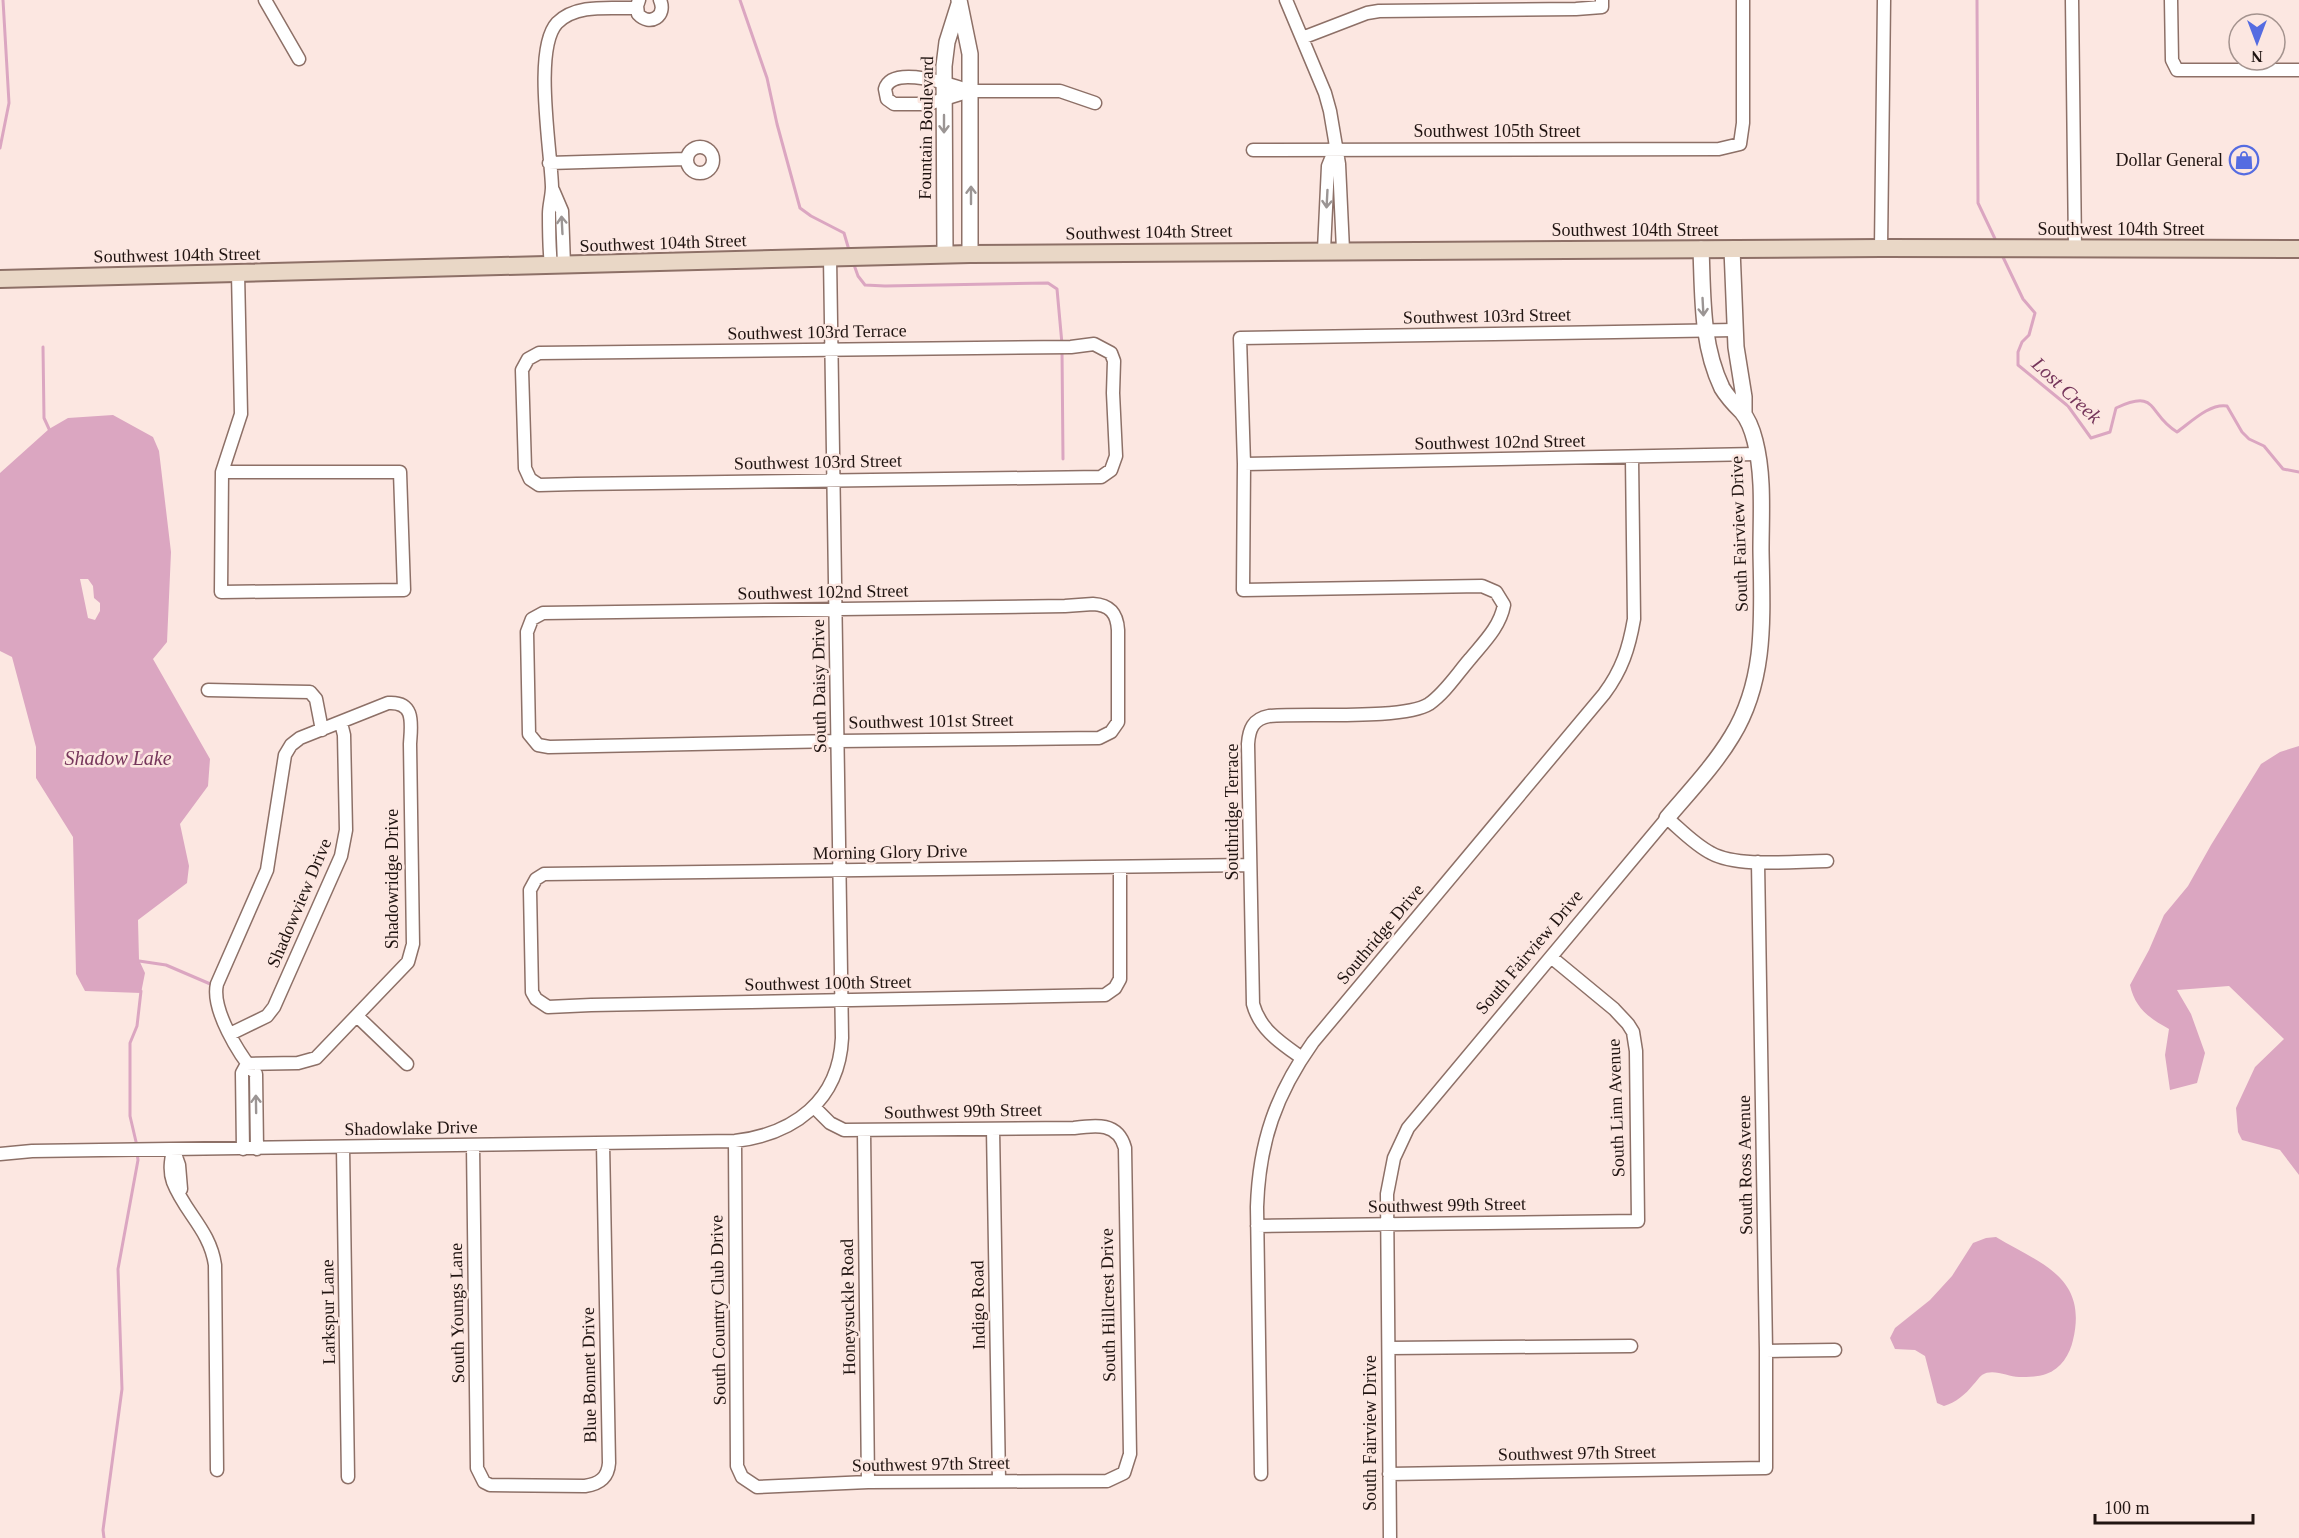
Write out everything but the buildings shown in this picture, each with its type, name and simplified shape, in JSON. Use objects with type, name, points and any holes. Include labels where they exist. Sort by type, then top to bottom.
[{"type":"main road","name":"Southwest 104th Street","points":[[0,279],[945,254],[1324,250],[2299,249]]},
{"type":"street","points":[[265,0],[299,59]]},
{"type":"street","points":[[557,265],[549,213],[552,187],[545,62],[550,34],[559,21],[582,10],[638,4],[641,17],[653,20],[662,11],[660,0]]},
{"type":"street","points":[[1286,0],[1328,102],[1339,164],[1343,250]]},
{"type":"street","name":"Southwest 105th Street","points":[[1253,150],[1719,149],[1740,144],[1743,123],[1743,0]]},
{"type":"street","points":[[1881,248],[1884,0]]},
{"type":"street","points":[[2072,0],[2075,248]]},
{"type":"street","points":[[2171,0],[2172,60],[2176,70],[2299,70]]},
{"type":"street","name":"Fountain Boulevard","points":[[945,254],[945,52],[959,2]]},
{"type":"street","name":"Fountain Boulevard","points":[[959,2],[970,54],[970,254]]},
{"type":"street","points":[[1302,38],[1360,15],[1379,11],[1576,9],[1602,3]]},
{"type":"street","points":[[970,91],[923,78],[900,78],[889,81],[885,89],[887,99],[894,104],[928,104],[970,91],[1060,91],[1095,103]]},
{"type":"street","points":[[1324,250],[1328,166],[1335,149]]},
{"type":"street","points":[[549,163],[686,159]]},
{"type":"street","name":"South Fairview Drive","points":[[1701,249],[1705,330],[1710,354],[1730,402],[1744,414]]},
{"type":"street","name":"South Fairview Drive","points":[[1390,1538],[1388,1194],[1390,1173],[1403,1137],[1415,1119],[1732,737],[1746,710],[1758,671],[1762,627],[1761,491],[1755,440],[1744,414],[1744,397],[1739,375],[1732,249]]},
{"type":"street","name":"South Daisy Drive","points":[[815,1108],[839,1062],[842,1038],[832,350],[837,257]]},
{"type":"street","points":[[222,472],[400,471],[404,590],[221,592],[222,472],[241,414],[238,273]]},
{"type":"street","name":"Southwest 103rd Street","points":[[1244,464],[1240,338],[1735,330]]},
{"type":"street","name":"Southwest 103rd Terrace","points":[[530,479],[524,460],[522,373],[528,359],[545,352],[1069,347],[1094,344],[1107,350],[1114,361],[1116,456],[1113,468],[1107,473]]},
{"type":"street","name":"Southwest 102nd Street","points":[[1244,464],[1757,454]]},
{"type":"street","name":"Southridge Drive","points":[[1261,1474],[1257,1226],[1259,1173],[1267,1132],[1281,1092],[1302,1058],[1604,694],[1618,672],[1630,642],[1634,619],[1632,458]]},
{"type":"street","name":"Southridge Terrace","points":[[1244,464],[1243,590],[1482,586],[1496,592],[1504,605],[1502,615],[1496,625],[1439,696],[1426,706],[1402,712],[1269,716],[1253,723],[1248,744],[1251,986],[1256,1013],[1263,1026],[1276,1039],[1302,1058]]},
{"type":"street","name":"Southwest 103rd Street","points":[[530,479],[544,486],[1093,478],[1107,473]]},
{"type":"street","name":"Southwest 102nd Street","points":[[532,740],[528,726],[526,632],[532,619],[550,613],[1092,604],[1106,606],[1113,611],[1118,622],[1119,711],[1114,729]]},
{"type":"street","points":[[208,690],[310,692],[316,699],[322,730]]},
{"type":"street","name":"Shadowridge Drive","points":[[247,1064],[298,1063],[310,1060],[322,1053],[406,966],[412,951],[411,718],[402,704],[388,703],[341,723]]},
{"type":"street","points":[[257,1149],[256,1074],[247,1064],[216,1005],[216,990],[267,870],[281,774],[287,750],[300,738],[341,723]]},
{"type":"street","name":"Shadowview Drive","points":[[230,1034],[267,1016],[274,1007],[341,856],[346,830],[344,735],[341,723]]},
{"type":"street","name":"Southwest 101st Street","points":[[532,740],[538,745],[549,747],[1093,739],[1107,735],[1114,729]]},
{"type":"street","points":[[1667,818],[1708,852],[1725,859],[1758,862],[1827,861]]},
{"type":"street","name":"South Ross Avenue","points":[[1758,862],[1766,1468]]},
{"type":"street","name":"Morning Glory Drive","points":[[540,1003],[531,987],[530,896],[534,882],[542,874],[1249,865]]},
{"type":"street","name":"Southwest 100th Street","points":[[540,1003],[554,1007],[1105,995],[1115,988],[1120,979],[1120,867]]},
{"type":"street","name":"South Linn Avenue","points":[[1551,957],[1614,1009],[1633,1032],[1636,1051],[1638,1221]]},
{"type":"street","points":[[358,1017],[406,1064]]},
{"type":"street","points":[[243,1149],[242,1073],[247,1064]]},
{"type":"street","name":"Southwest 99th Street","points":[[815,1108],[830,1123],[839,1128],[864,1131],[1098,1125],[1110,1128],[1118,1134]]},
{"type":"street","name":"Shadowlake Drive","points":[[0,1154],[32,1151],[735,1142],[769,1135],[815,1108]]},
{"type":"street","name":"Indigo Road","points":[[993,1129],[999,1481]]},
{"type":"street","name":"Honeysuckle Road","points":[[864,1131],[868,1482]]},
{"type":"street","name":"South Hillcrest Drive","points":[[1118,1134],[1125,1148],[1130,1454],[1127,1470],[1122,1475]]},
{"type":"street","name":"South Country Club Drive","points":[[735,1142],[737,1466],[742,1477]]},
{"type":"street","name":"Blue Bonnet Drive","points":[[481,1479],[487,1484],[496,1486],[585,1486],[600,1482],[609,1469],[603,1143]]},
{"type":"street","name":"South Youngs Lane","points":[[473,1145],[476,1463],[481,1479]]},
{"type":"street","name":"Larkspur Lane","points":[[343,1147],[348,1477]]},
{"type":"street","points":[[173,1149],[170,1164],[172,1176],[208,1239],[215,1265],[217,1470]]},
{"type":"street","name":"Southwest 99th Street","points":[[1257,1226],[1638,1221]]},
{"type":"street","points":[[1389,1348],[1631,1346]]},
{"type":"street","points":[[1766,1351],[1835,1350]]},
{"type":"street","name":"Southwest 97th Street","points":[[1389,1474],[1766,1468]]},
{"type":"street","name":"Southwest 97th Street","points":[[742,1477],[757,1487],[868,1482],[1107,1481],[1122,1475]]},
{"type":"water","name":"Shadow Lake","points":[[113,415],[153,437],[159,451],[171,552],[167,642],[153,659],[210,759],[208,786],[180,824],[189,866],[187,883],[138,920],[139,960],[145,973],[141,993],[85,991],[76,974],[73,837],[36,778],[36,747],[12,657],[0,651],[0,473],[49,429],[68,418]],"holes":[[[80,579],[88,579],[93,586],[94,598],[100,603],[100,611],[95,620],[88,618]]]},
{"type":"water","points":[[2299,746],[2299,1175],[2280,1150],[2242,1140],[2238,1132],[2236,1108],[2255,1067],[2284,1039],[2229,986],[2177,990],[2191,1014],[2205,1053],[2197,1083],[2170,1090],[2165,1055],[2169,1029],[2144,1012],[2135,1000],[2130,985],[2164,915],[2188,886],[2261,764],[2280,752]]},
{"type":"water","points":[[1996,1237],[2044,1265],[2067,1287],[2074,1301],[2076,1319],[2072,1345],[2064,1360],[2051,1372],[2026,1377],[1986,1373],[1960,1398],[1944,1406],[1937,1403],[1925,1356],[1915,1350],[1895,1349],[1890,1338],[1895,1328],[1930,1300],[1952,1276],[1973,1243]]},
{"type":"waterway","points":[[0,148],[9,103],[3,0]]},
{"type":"waterway","points":[[740,0],[767,78],[800,208],[844,233],[849,250]]},
{"type":"waterway","name":"Lost Creek","points":[[1977,0],[1978,203],[1997,243]]},
{"type":"waterway","name":"Lost Creek","points":[[2002,255],[2023,299],[2035,313],[2029,335],[2022,342],[2018,352],[2018,365],[2068,406],[2091,438],[2110,432],[2116,408],[2130,403],[2146,402],[2177,432],[2207,410],[2227,406],[2242,432],[2249,439],[2264,446],[2283,469],[2299,472]]},
{"type":"waterway","points":[[853,262],[858,276],[865,285],[1048,283],[1057,289],[1062,344]]},
{"type":"waterway","points":[[43,347],[44,418],[50,431]]},
{"type":"waterway","points":[[1062,350],[1063,459]]},
{"type":"waterway","points":[[139,961],[166,965],[215,986]]},
{"type":"waterway","points":[[137,1146],[130,1116],[130,1043],[137,1026],[141,991]]},
{"type":"waterway","points":[[104,1538],[103,1530],[122,1389],[118,1269],[138,1160],[137,1153]]},
{"type":"place","name":"Dollar General","points":[[2244,160]]}]
